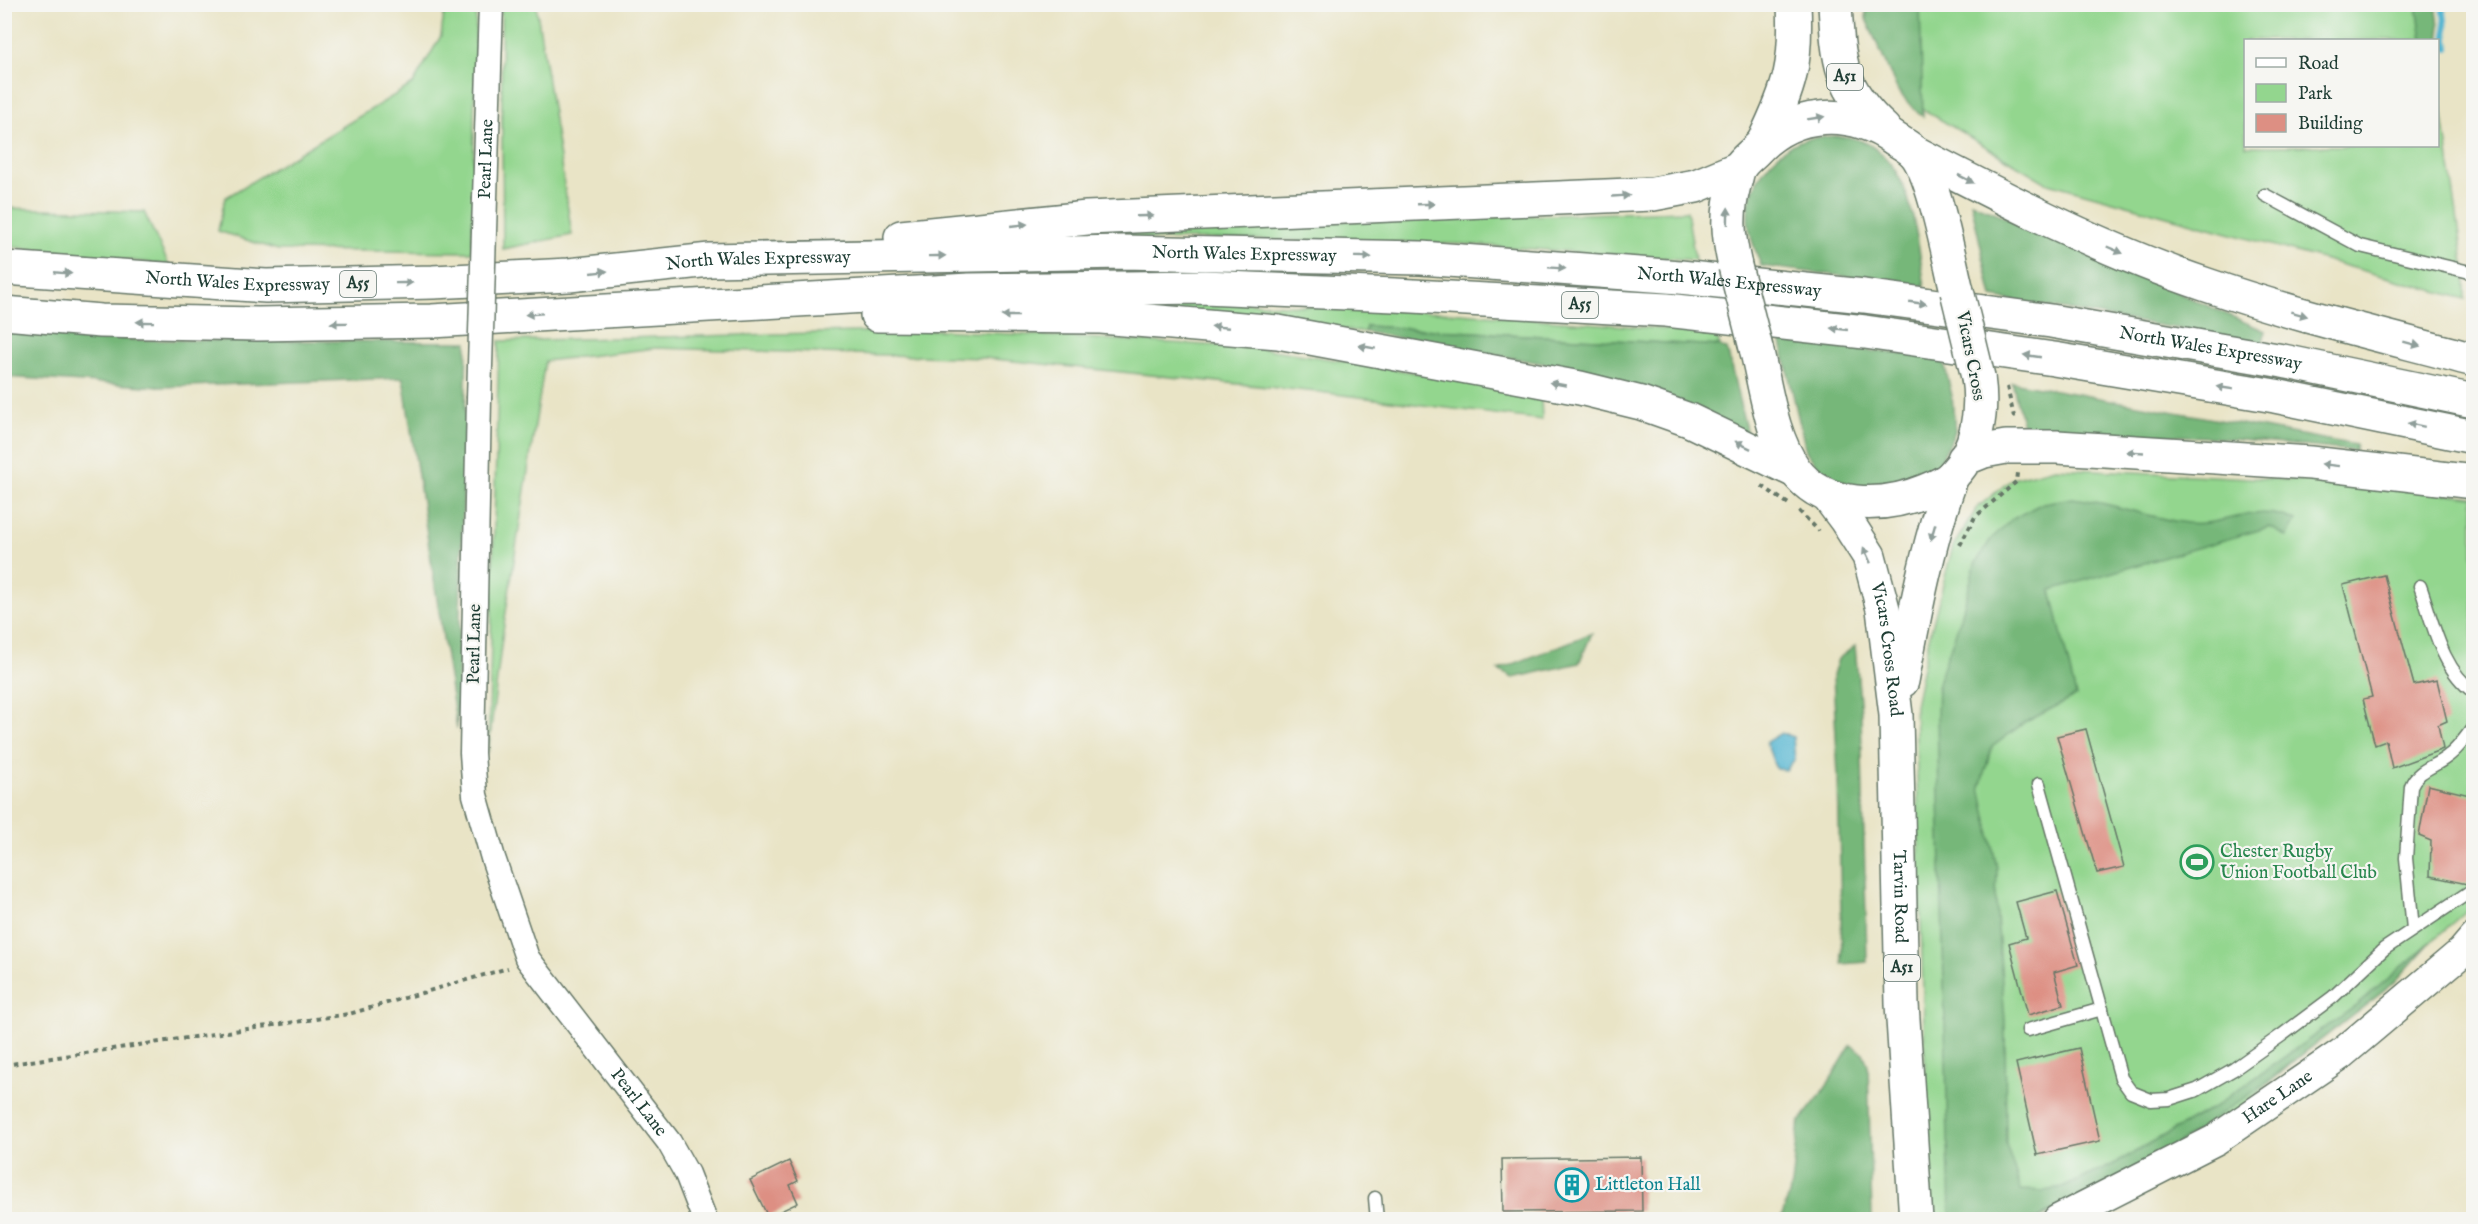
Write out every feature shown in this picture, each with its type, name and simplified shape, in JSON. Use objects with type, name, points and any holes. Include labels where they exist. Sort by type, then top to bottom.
[{"type":"highway","name":"A51","points":[[1764,141],[1784,100],[1793,69],[1796,40],[1794,4]]},
{"type":"highway","name":"A51","points":[[1835,4],[1838,53],[1842,71],[1857,99],[1871,118],[1902,143]]},
{"type":"highway","name":"A51","points":[[1902,143],[1866,122],[1830,116],[1811,118],[1777,131],[1764,141],[1739,168],[1728,208],[1728,229],[1775,426],[1784,452],[1795,471],[1811,487],[1828,496],[1852,502],[1896,500],[1935,487],[1958,468]]},
{"type":"highway","name":"Vicars Cross","points":[[1902,143],[1925,169],[1931,188],[1981,394],[1974,440],[1958,468]]},
{"type":"highway","points":[[1902,143],[2062,227],[2137,259],[2282,310],[2474,360]]},
{"type":"highway","points":[[710,260],[856,241],[1087,218],[1653,194],[1696,186],[1739,168]]},
{"type":"highway","name":"North Wales Expressway","points":[[4,268],[266,286],[433,282],[569,275],[710,260],[1123,252],[1421,258],[1680,277],[1864,296],[2051,321],[2283,361],[2474,401]]},
{"type":"highway","name":"North Wales Expressway","points":[[4,313],[100,321],[258,324],[432,321],[969,290],[1204,287],[1666,310],[1865,332],[2054,359],[2275,396],[2474,437]]},
{"type":"highway","points":[[676,306],[808,315],[1101,317],[1278,332],[1580,388],[1641,403],[1689,420],[1795,471]]},
{"type":"highway","points":[[1958,468],[1984,452],[2006,447],[2057,447],[2311,463],[2474,482]]},
{"type":"highway","name":"Vicars Cross Road","points":[[1896,715],[1920,582],[1940,511],[1958,468]]},
{"type":"highway","name":"Vicars Cross Road","points":[[1828,496],[1862,544],[1877,582],[1883,609],[1896,715]]},
{"type":"highway","name":"Tarvin Road","points":[[1896,715],[1902,1004],[1916,1220]]},
{"type":"street","name":"Pearl Lane","points":[[491,4],[479,399],[472,753],[475,795],[493,858],[527,958],[669,1142],[687,1174],[705,1220]]},
{"type":"street","name":"Hare Lane","points":[[2058,1220],[2215,1140],[2341,1054],[2462,952],[2474,938]]},
{"type":"lane","points":[[2265,195],[2360,246],[2474,273]]},
{"type":"lane","points":[[2420,586],[2452,670],[2461,683],[2474,692]]},
{"type":"lane","points":[[2413,929],[2406,858],[2411,786],[2414,778],[2422,771],[2451,755],[2474,726]]},
{"type":"lane","points":[[2039,784],[2121,1078],[2131,1092],[2151,1100],[2169,1099],[2197,1090],[2234,1069],[2333,997],[2384,950],[2474,889]]},
{"type":"lane","points":[[2028,1030],[2102,1009]]},
{"type":"lane","points":[[1375,1198],[1377,1220]]},
{"type":"path","points":[[4,1065],[349,1014],[507,968],[527,958]]},
{"type":"green space","points":[[445,5],[476,5],[472,252],[278,250],[218,231],[225,198],[413,84],[441,36]]},
{"type":"green space","points":[[501,5],[536,5],[572,235],[503,249]]},
{"type":"green space","points":[[1866,5],[2426,5],[2431,39],[2244,39],[2244,147],[2439,147],[2439,90],[2465,271],[2465,299],[2045,182],[1904,98],[1866,19]]},
{"type":"green space","points":[[1866,5],[1920,5],[1923,116],[1898,91],[1867,21]]},
{"type":"green space","points":[[2417,5],[2436,5],[2444,58],[2439,59],[2439,39],[2422,39]]},
{"type":"green space","points":[[1836,136],[1856,139],[1868,144],[1884,156],[1895,171],[1911,208],[1925,286],[1761,266],[1748,219],[1750,201],[1758,179],[1772,160],[1790,146],[1809,139]]},
{"type":"green space","points":[[1971,202],[2265,331],[2263,343],[1992,297]]},
{"type":"green space","points":[[5,208],[144,212],[169,265],[5,246]]},
{"type":"green space","points":[[1687,211],[1695,260],[1461,244],[1227,239],[1094,240],[1094,228]]},
{"type":"green space","points":[[1179,300],[1460,313],[1715,333],[1720,346],[1366,326],[1365,332],[1072,301]]},
{"type":"green space","points":[[4,325],[134,340],[467,342],[457,729],[403,378],[161,387],[5,377]]},
{"type":"green space","points":[[1366,326],[1720,346],[1727,349],[1747,434],[1581,370],[1365,332]]},
{"type":"green space","points":[[939,330],[1260,348],[1437,376],[1541,398],[1542,420],[1327,393],[984,358],[656,348],[545,361],[502,638],[488,753],[499,341]]},
{"type":"green space","points":[[1781,342],[1943,358],[1952,396],[1955,431],[1940,462],[1931,471],[1907,484],[1862,487],[1831,476],[1817,466],[1806,451]]},
{"type":"green space","points":[[2012,382],[2356,445],[2355,451],[2209,437],[2024,430]]},
{"type":"green space","name":"Chester Rugby Union Football Club","points":[[2055,468],[2352,483],[2473,497],[2473,905],[2212,1133],[2040,1219],[1936,1219],[1929,1205],[1915,705],[1929,638],[1953,546],[1978,507],[2012,479]]},
{"type":"green space","points":[[2072,498],[2187,523],[2215,522],[2268,513],[2296,521],[2287,537],[2269,527],[2051,590],[2076,696],[2024,723],[1992,747],[1980,787],[1997,868],[1996,902],[2005,1021],[2006,1144],[2021,1190],[2044,1191],[2062,1188],[2112,1165],[2214,1107],[2357,1005],[2430,943],[2393,984],[2259,1088],[2158,1157],[2036,1219],[1954,1219],[1950,1216],[1938,683],[1961,617],[1975,564],[1991,539],[2012,519],[2043,503]]},
{"type":"green space","points":[[1592,633],[1579,663],[1513,678],[1498,670]]},
{"type":"green space","points":[[1855,646],[1861,712],[1867,962],[1842,964],[1838,776],[1833,675],[1838,659]]},
{"type":"green space","points":[[1851,1045],[1863,1053],[1868,1065],[1872,1219],[1781,1219],[1792,1185],[1799,1122],[1823,1092]]},
{"type":"water","points":[[1781,733],[1793,737],[1795,759],[1786,770],[1776,769],[1766,742]]},
{"type":"building","points":[[2384,575],[2414,685],[2437,680],[2447,721],[2438,725],[2443,749],[2392,768],[2386,741],[2375,745],[2363,699],[2372,697],[2343,585]]},
{"type":"building","points":[[2086,729],[2124,867],[2097,873],[2057,736]]},
{"type":"building","points":[[2428,785],[2474,796],[2474,870],[2471,881],[2467,884],[2430,876],[2431,841],[2419,836]]},
{"type":"building","points":[[2057,891],[2078,965],[2054,972],[2063,1005],[2028,1015],[2009,943],[2026,938],[2016,902]]},
{"type":"building","points":[[2079,1048],[2100,1141],[2037,1155],[2016,1063]]},
{"type":"building","name":"Littleton Hall","points":[[1641,1157],[1642,1211],[1503,1212],[1502,1159]]},
{"type":"building","points":[[789,1161],[798,1181],[790,1185],[798,1203],[768,1217],[750,1180]]},
{"type":"waterway","points":[[2443,4],[2448,48]]},
{"type":"place","name":"Chester Rugby Union Football Club","points":[[2197,862]]},
{"type":"place","name":"Littleton Hall","points":[[1572,1185]]}]
